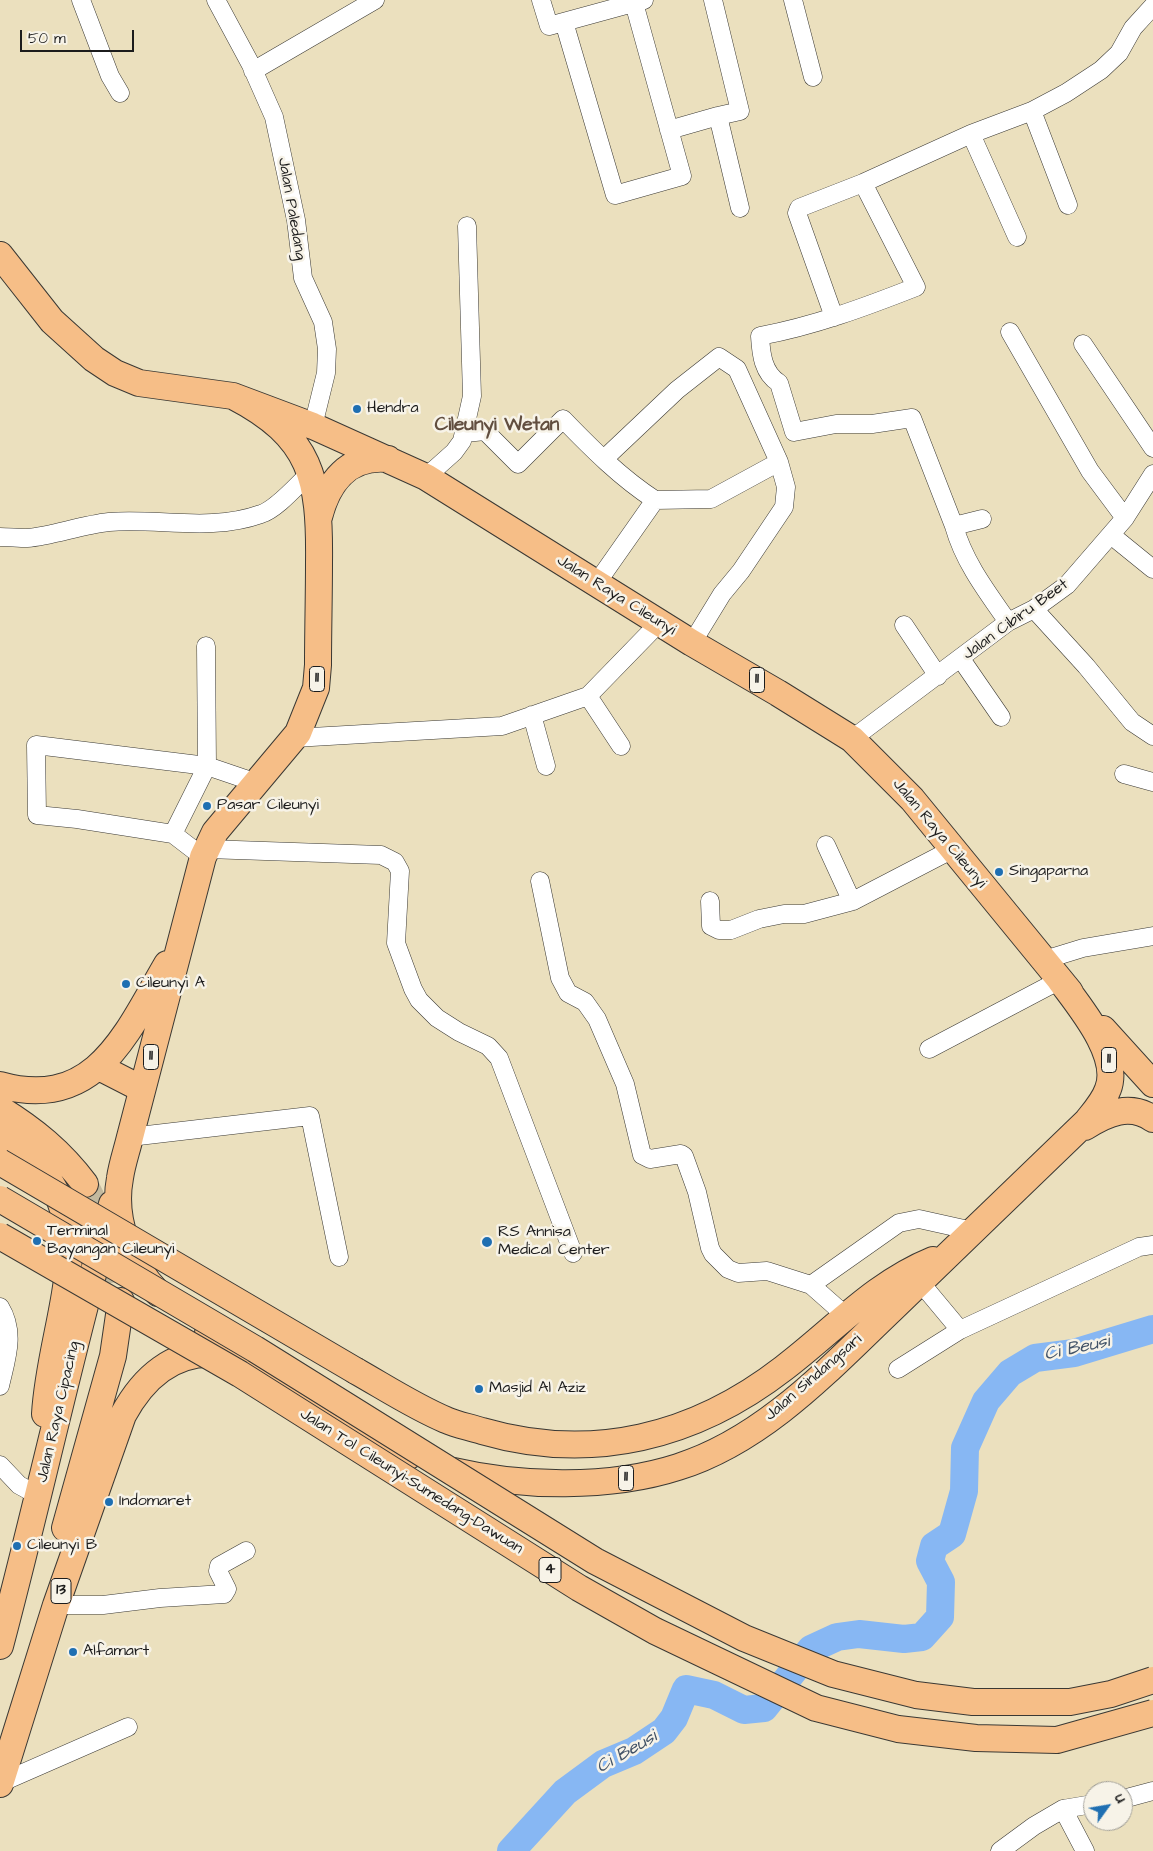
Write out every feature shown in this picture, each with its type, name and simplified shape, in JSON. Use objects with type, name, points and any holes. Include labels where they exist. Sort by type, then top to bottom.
[{"type":"highway","name":"Jalan Raya Cileunyi","points":[[0,254],[52,320],[94,359],[115,373],[140,384],[233,396],[313,426],[426,477],[659,623],[852,738],[912,799],[1052,970],[1149,1079]]},
{"type":"highway","name":"11","points":[[233,396],[253,406],[284,431],[296,445],[310,473],[319,517],[316,688],[308,713],[294,738],[215,832],[205,853],[119,1179],[118,1199],[122,1228],[133,1258],[152,1287],[174,1309],[252,1365]]},
{"type":"highway","points":[[319,517],[328,490],[346,471],[367,460],[388,459]]},
{"type":"highway","points":[[0,1085],[44,1091],[82,1079],[100,1067],[119,1043],[184,934]]},
{"type":"highway","name":"11","points":[[1052,970],[1092,1028],[1106,1054],[1111,1071],[1109,1088],[1105,1097],[1087,1121],[1068,1139]]},
{"type":"highway","points":[[100,1067],[142,1089]]},
{"type":"highway","points":[[0,1108],[39,1135],[59,1152],[85,1184]]},
{"type":"highway","name":"11","points":[[1068,1139],[1101,1117],[1119,1111],[1140,1112],[1153,1119]]},
{"type":"highway","points":[[0,1135],[24,1151],[44,1171],[59,1199],[68,1230],[70,1249],[67,1288],[46,1392],[42,1485]]},
{"type":"highway","name":"Jalan Sindangsari","points":[[252,1365],[369,1437],[428,1464],[488,1479],[554,1484],[611,1481],[678,1468],[733,1443],[783,1409],[920,1282],[1068,1139]]},
{"type":"highway","points":[[0,1162],[356,1371],[447,1420],[499,1436],[549,1444],[579,1445],[642,1438],[673,1430],[728,1406],[784,1368],[845,1316],[892,1280],[915,1267],[950,1253]]},
{"type":"highway","name":"Jalan Raya Cipacing","points":[[0,1646],[42,1485],[85,1304],[119,1179]]},
{"type":"highway","name":"Jalan Tol Cileunyi–Sumedang–Dawuan","points":[[0,1199],[255,1349],[595,1561],[744,1638],[833,1674],[916,1695],[973,1702],[1070,1702],[1111,1694],[1153,1680]]},
{"type":"highway","name":"Jalan Tol Cileunyi–Sumedang–Dawuan","points":[[0,1236],[240,1374],[579,1588],[655,1631],[816,1708],[898,1729],[976,1738],[1057,1740],[1153,1713]]},
{"type":"highway","points":[[20,1715],[23,1685],[32,1640],[113,1356],[121,1301]]},
{"type":"highway","name":"13","points":[[0,1784],[56,1604],[107,1454],[130,1401],[148,1378],[182,1358],[207,1353],[252,1365]]},
{"type":"street","points":[[81,0],[110,76],[120,93]]},
{"type":"street","name":"Jalan Paledang","points":[[216,0],[253,71],[274,117],[296,220],[303,278],[323,322],[327,349],[326,374],[313,426]]},
{"type":"street","points":[[253,71],[373,0]]},
{"type":"street","points":[[541,0],[549,26],[564,22],[639,2],[669,130],[682,176],[615,195],[564,22]]},
{"type":"street","points":[[669,130],[740,111],[713,0]]},
{"type":"street","points":[[793,0],[814,77]]},
{"type":"street","points":[[834,317],[797,213],[799,208],[863,183],[970,134],[1032,111],[1101,70],[1119,53],[1133,28],[1153,6]]},
{"type":"street","points":[[1032,111],[1068,205]]},
{"type":"street","points":[[718,116],[740,208]]},
{"type":"street","points":[[970,134],[1017,237]]},
{"type":"street","points":[[863,183],[916,287],[800,329],[760,336],[762,357],[771,378],[779,383],[794,432],[836,424],[872,424],[912,418],[954,526],[959,545],[982,584],[1008,622]]},
{"type":"street","points":[[426,477],[454,452],[465,433],[472,396],[467,226]]},
{"type":"street","points":[[1010,332],[1090,471],[1125,518]]},
{"type":"street","points":[[1083,344],[1153,448]]},
{"type":"street","points":[[604,459],[677,390],[719,357],[737,369],[779,462],[786,487],[784,507],[741,571],[722,594],[692,643]]},
{"type":"street","points":[[465,433],[485,431],[518,464],[562,419],[604,459],[640,490],[656,500],[711,499],[779,462]]},
{"type":"street","points":[[0,537],[28,538],[81,525],[111,522],[146,520],[195,525],[236,521],[267,512],[310,473]]},
{"type":"street","name":"Jalan Cibiru Beet","points":[[852,738],[961,659],[1008,622],[1034,609],[1067,586],[1125,518],[1153,474]]},
{"type":"street","points":[[596,584],[656,500]]},
{"type":"street","points":[[954,526],[982,519]]},
{"type":"street","points":[[1111,535],[1153,569]]},
{"type":"street","points":[[1034,609],[1086,666],[1132,722],[1153,736]]},
{"type":"street","points":[[294,738],[417,729],[502,726],[588,696],[659,623]]},
{"type":"street","points":[[904,625],[938,676]]},
{"type":"street","points":[[173,834],[206,766],[206,646]]},
{"type":"street","points":[[961,659],[1001,717]]},
{"type":"street","points":[[588,696],[621,746]]},
{"type":"street","points":[[532,714],[546,766]]},
{"type":"street","points":[[258,783],[206,766],[36,745],[37,815],[77,819],[173,834],[205,853],[381,855],[395,862],[400,871],[396,943],[413,989],[419,1000],[437,1018],[459,1032],[488,1046],[499,1058],[573,1253]]},
{"type":"street","points":[[1124,774],[1153,782]]},
{"type":"street","points":[[826,845],[853,901]]},
{"type":"street","points":[[710,900],[711,926],[719,930],[731,930],[758,919],[784,914],[804,914],[853,901],[953,848]]},
{"type":"street","points":[[540,881],[560,978],[568,993],[586,1002],[597,1018],[625,1084],[642,1155],[650,1159],[681,1154],[684,1156],[697,1192],[710,1248],[713,1254],[728,1269],[738,1273],[767,1271],[811,1285],[845,1316]]},
{"type":"street","points":[[929,1049],[1083,948],[1153,936]]},
{"type":"street","points":[[130,1136],[310,1116],[339,1257]]},
{"type":"street","points":[[811,1285],[899,1223],[919,1219],[972,1231]]},
{"type":"street","points":[[898,1369],[960,1330],[1139,1247],[1153,1245]]},
{"type":"street","points":[[920,1282],[960,1330]]},
{"type":"street","points":[[0,1307],[6,1317],[10,1342],[0,1386]]},
{"type":"street","points":[[0,1465],[19,1485],[42,1485]]},
{"type":"street","points":[[56,1604],[103,1605],[160,1598],[224,1594],[226,1589],[218,1571],[219,1566],[246,1551]]},
{"type":"street","points":[[0,1784],[128,1727]]},
{"type":"street","points":[[1133,1796],[1153,1791]]},
{"type":"street","points":[[1000,1851],[1034,1826],[1063,1809],[1083,1806]]},
{"type":"street","points":[[1063,1809],[1085,1851]]},
{"type":"waterway","name":"Ci Beusi","points":[[511,1851],[565,1792],[603,1764],[634,1751],[664,1731],[674,1718],[686,1689],[714,1695],[744,1710],[764,1708],[811,1649],[837,1637],[859,1634],[904,1639],[922,1637],[940,1617],[941,1582],[930,1561],[934,1546],[952,1534],[964,1491],[965,1448],[986,1401],[1010,1373],[1035,1358],[1074,1353],[1153,1329]]},
{"type":"tunnel","points":[[85,1184],[109,1241],[121,1301]]},
{"type":"place","name":"Hendra","points":[[357,409]]},
{"type":"place","name":"Pasar Cileunyi","points":[[207,806]]},
{"type":"place","name":"Singaparna","points":[[999,872]]},
{"type":"place","name":"Cileunyi A","points":[[126,984]]},
{"type":"place","name":"Terminal Bayangan Cileunyi","points":[[37,1241]]},
{"type":"place","name":"RS Annisa Medical Center","points":[[487,1242]]},
{"type":"place","name":"Masjid Al Aziz","points":[[479,1389]]},
{"type":"place","name":"Indomaret","points":[[109,1502]]},
{"type":"place","name":"Cileunyi B","points":[[17,1546]]},
{"type":"place","name":"Alfamart","points":[[73,1652]]},
{"type":"district","name":"Cileunyi Wetan","points":[[497,426]]}]
